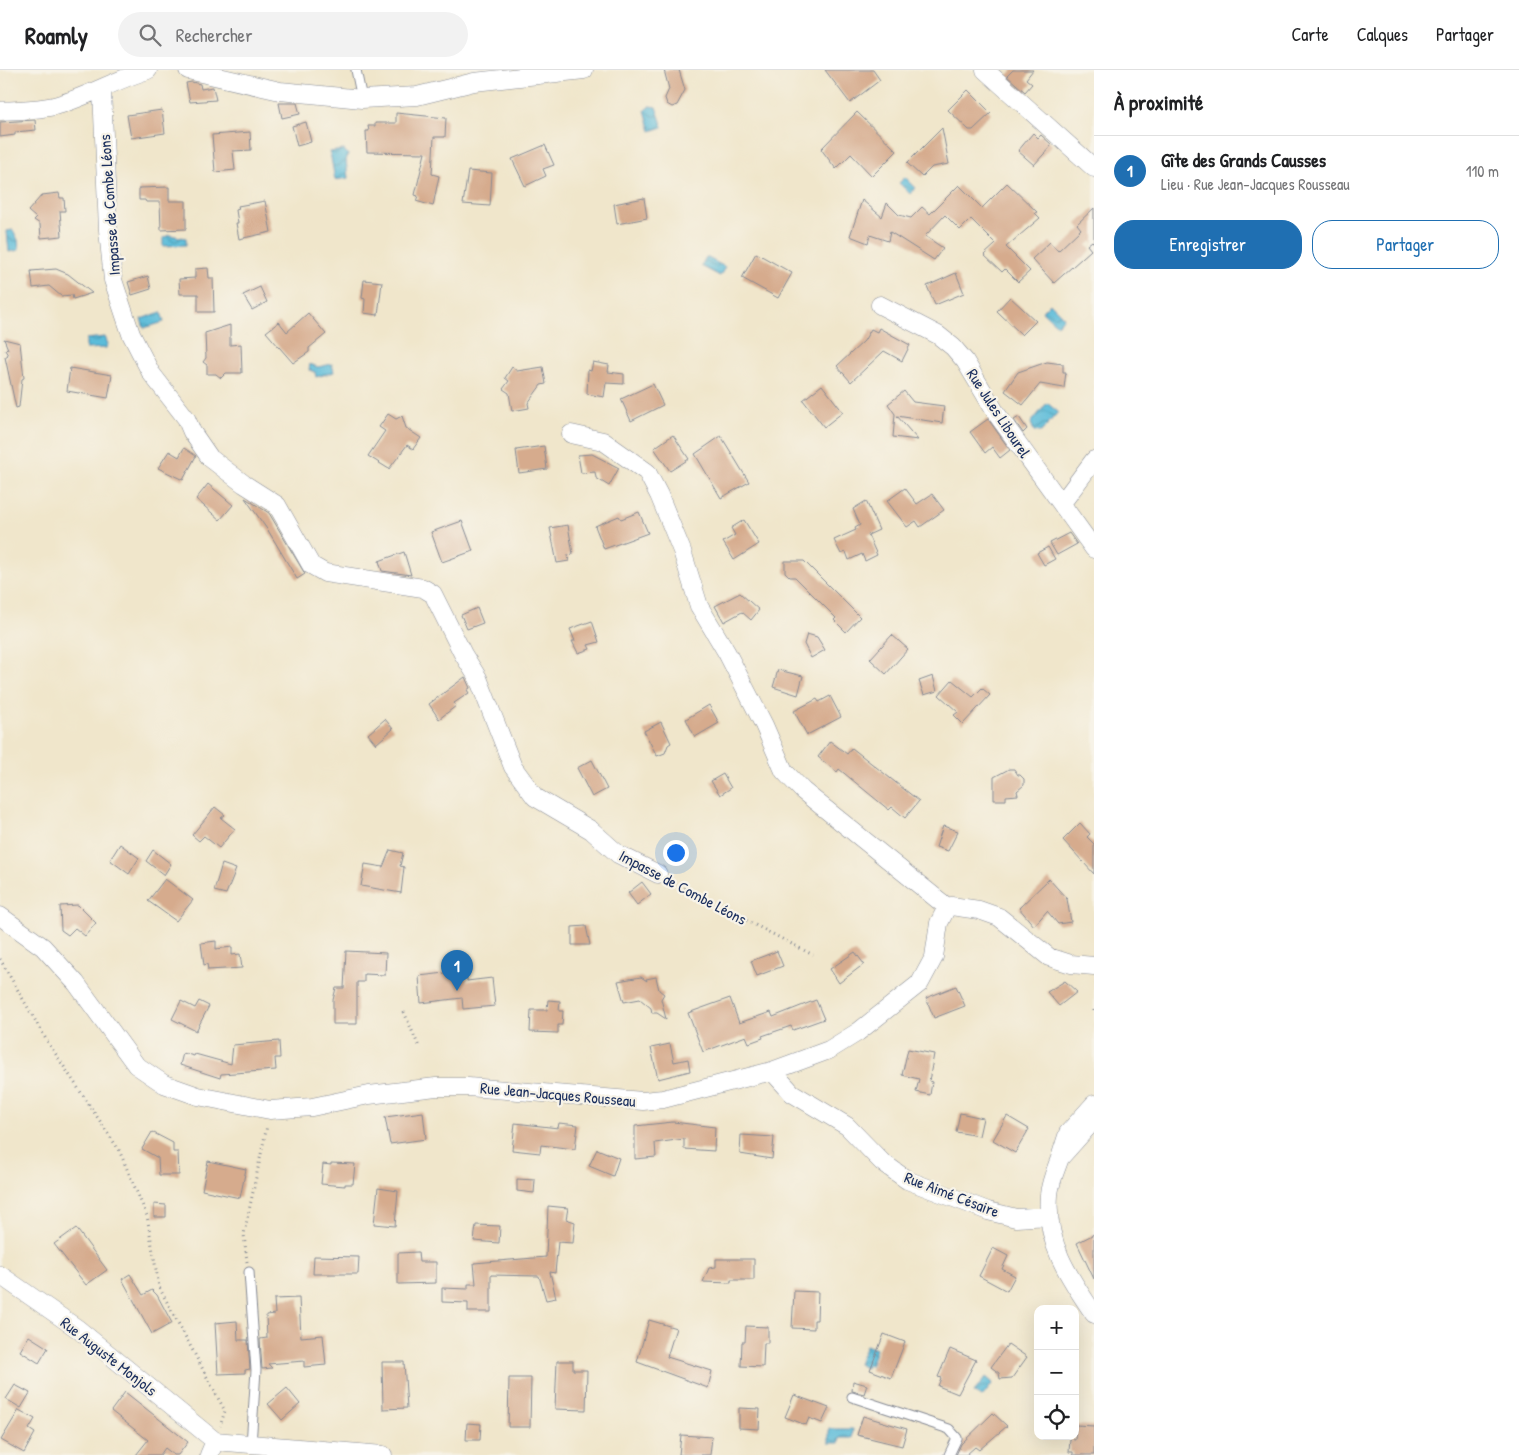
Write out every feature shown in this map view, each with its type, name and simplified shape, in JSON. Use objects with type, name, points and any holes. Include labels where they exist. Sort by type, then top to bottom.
[{"type":"street","points":[[0,111],[56,106],[102,90],[128,76],[148,70]]},
{"type":"street","points":[[188,70],[280,91],[362,99],[417,96],[474,82],[584,70]]},
{"type":"street","points":[[985,70],[1094,168]]},
{"type":"street","name":"Impasse de Combe Léons","points":[[102,90],[108,230],[113,280],[131,334],[151,373],[186,418],[192,432],[210,458],[277,505],[311,565],[326,573],[423,588],[433,594],[463,654],[478,678],[513,767],[535,798],[592,830],[618,854],[658,874]]},
{"type":"street","name":"Rue Jules Libourel","points":[[880,305],[938,335],[953,347],[965,362],[996,413],[1094,549]]},
{"type":"street","points":[[571,434],[603,441],[647,472],[659,495],[682,551],[699,606],[727,653],[764,724],[784,771],[802,791],[947,908],[963,907],[999,917],[1049,957],[1071,964],[1094,966]]},
{"type":"street","points":[[1062,503],[1094,460]]},
{"type":"street","name":"Rue Jean-Jacques Rousseau","points":[[0,916],[43,947],[76,983],[136,1065],[164,1084],[198,1096],[270,1110],[312,1107],[369,1095],[436,1087],[468,1087],[643,1102],[663,1099],[772,1071],[829,1050],[858,1032],[920,983],[934,957],[939,923],[947,908]]},
{"type":"street","name":"Rue Aimé Césaire","points":[[772,1071],[792,1093],[848,1126],[882,1162],[907,1180],[988,1211],[1016,1218],[1049,1216]]},
{"type":"street","points":[[1094,1104],[1068,1133],[1049,1193],[1049,1216],[1050,1232],[1056,1251],[1069,1277],[1094,1314]]},
{"type":"street","points":[[1060,1158],[1094,1120]]},
{"type":"street","name":"Rue Auguste Monjols","points":[[0,1275],[78,1329],[212,1448]]},
{"type":"street","points":[[212,1448],[251,1445],[383,1455]]},
{"type":"lane","points":[[356,70],[362,99]]},
{"type":"lane","points":[[249,1272],[256,1370],[251,1445]]},
{"type":"lane","points":[[852,1397],[949,1429],[957,1438],[949,1455]]},
{"type":"path","name":"Impasse de Combe Léons","points":[[658,874],[813,955]]},
{"type":"path","points":[[0,959],[52,1049],[119,1150],[147,1216],[159,1287],[225,1411],[212,1448]]},
{"type":"path","points":[[404,1012],[419,1047]]},
{"type":"path","points":[[249,1272],[244,1234],[270,1110]]},
{"type":"water","points":[[650,106],[656,107],[663,127],[651,131],[645,110]]},
{"type":"water","points":[[344,150],[348,155],[346,160],[348,178],[335,180],[330,152]]},
{"type":"water","points":[[905,177],[916,188],[910,194],[899,183]]},
{"type":"water","points":[[13,230],[18,240],[19,250],[9,252],[7,231]]},
{"type":"water","points":[[169,235],[186,238],[186,245],[163,246],[163,238]]},
{"type":"water","points":[[706,257],[725,267],[720,276],[701,266]]},
{"type":"water","points":[[1050,303],[1064,317],[1057,325],[1042,311]]},
{"type":"water","points":[[161,312],[164,322],[144,328],[141,319]]},
{"type":"water","points":[[105,337],[108,344],[106,348],[86,349],[86,339]]},
{"type":"water","points":[[310,364],[318,367],[332,364],[334,372],[316,377],[315,372],[309,370]]},
{"type":"water","points":[[1047,403],[1058,412],[1041,432],[1034,431],[1031,423]]},
{"type":"water","points":[[866,1345],[876,1349],[870,1366],[867,1365],[866,1368],[858,1364]]},
{"type":"water","points":[[986,1377],[993,1383],[982,1397],[974,1392]]},
{"type":"water","points":[[829,1429],[853,1429],[852,1438],[840,1438],[839,1443],[829,1443]]},
{"type":"building","points":[[664,70],[679,70],[685,90],[677,105],[672,107],[667,104],[665,98],[669,89]]},
{"type":"building","points":[[825,70],[873,70],[880,80],[850,103]]},
{"type":"building","points":[[1013,70],[1033,70],[1026,79],[1032,84],[1025,92],[1007,76]]},
{"type":"building","points":[[186,83],[200,84],[201,89],[213,87],[216,100],[190,102]]},
{"type":"building","points":[[968,90],[991,113],[973,130],[969,130],[948,110]]},
{"type":"building","points":[[279,103],[297,103],[300,114],[282,118]]},
{"type":"building","points":[[162,110],[165,133],[131,138],[127,115]]},
{"type":"building","points":[[857,112],[897,151],[872,176],[851,154],[836,169],[821,149]]},
{"type":"building","points":[[396,113],[446,118],[445,137],[434,137],[432,174],[439,176],[433,206],[416,201],[418,196],[415,195],[425,153],[367,152],[366,131],[369,131],[368,126],[375,126],[375,123],[396,123]]},
{"type":"building","points":[[35,120],[36,130],[15,132],[15,135],[0,137],[0,122]]},
{"type":"building","points":[[306,122],[311,142],[297,146],[292,126]]},
{"type":"building","points":[[942,128],[949,164],[932,167],[922,177],[907,163]]},
{"type":"building","points":[[250,132],[251,150],[233,151],[235,170],[215,172],[212,135]]},
{"type":"building","points":[[1033,133],[1038,138],[1041,135],[1052,145],[1034,165],[1018,151]]},
{"type":"building","points":[[545,145],[554,165],[543,169],[546,176],[525,186],[512,159]]},
{"type":"building","points":[[468,171],[492,173],[490,206],[463,204]]},
{"type":"building","points":[[1007,183],[1037,212],[1035,213],[1040,218],[1006,247],[1030,271],[1018,282],[1005,269],[1002,272],[984,255],[996,244],[971,219],[960,230],[945,215],[925,236],[943,248],[934,260],[890,232],[888,241],[870,235],[868,243],[850,236],[862,200],[882,217],[887,203],[899,215],[911,218],[922,207],[930,214],[959,185],[982,208]]},
{"type":"building","points":[[169,187],[169,201],[186,201],[186,229],[161,230],[160,202],[139,200],[139,188]]},
{"type":"building","points":[[59,193],[60,198],[64,198],[65,211],[60,211],[62,236],[41,238],[40,224],[34,220],[36,218],[28,211],[42,195]]},
{"type":"building","points":[[644,198],[647,218],[617,224],[614,204]]},
{"type":"building","points":[[265,201],[271,232],[239,239],[236,223],[238,223],[236,210],[239,209],[238,206]]},
{"type":"building","points":[[1094,208],[1094,243],[1092,241],[1087,245],[1091,250],[1054,283],[1032,259],[1050,242],[1058,251],[1081,229],[1077,224]]},
{"type":"building","points":[[756,253],[792,273],[778,298],[742,278]]},
{"type":"building","points":[[208,268],[209,278],[213,278],[214,312],[198,312],[198,294],[180,294],[179,279],[195,278],[195,269]]},
{"type":"building","points":[[56,269],[68,274],[92,293],[73,299],[72,295],[61,296],[49,286],[33,288],[31,271]]},
{"type":"building","points":[[956,273],[964,293],[935,305],[927,286]]},
{"type":"building","points":[[148,276],[151,289],[132,295],[128,282]]},
{"type":"building","points":[[364,280],[382,282],[378,315],[364,313],[365,299],[362,298]]},
{"type":"building","points":[[260,287],[267,302],[252,310],[243,295]]},
{"type":"building","points":[[1010,297],[1036,321],[1022,335],[997,311]]},
{"type":"building","points":[[308,313],[326,334],[309,348],[309,352],[293,363],[266,332],[279,322],[287,332]]},
{"type":"building","points":[[230,325],[230,345],[241,344],[242,373],[226,373],[221,378],[216,374],[207,374],[207,365],[203,362],[206,358],[205,333]]},
{"type":"building","points":[[879,328],[910,345],[902,361],[884,351],[851,382],[837,366],[864,341],[871,329],[877,332]]},
{"type":"building","points":[[4,339],[20,343],[24,378],[22,379],[19,407],[16,408],[5,357],[8,355],[5,350],[8,349]]},
{"type":"building","points":[[593,362],[609,365],[608,372],[624,374],[624,384],[606,383],[604,397],[587,394],[588,370],[591,371]]},
{"type":"building","points":[[1047,362],[1063,364],[1063,372],[1066,372],[1064,388],[1040,384],[1023,405],[1005,391],[1018,372]]},
{"type":"building","points":[[512,367],[517,371],[543,367],[546,384],[541,385],[528,403],[529,408],[512,411],[509,393],[503,389],[509,381],[505,378]]},
{"type":"building","points":[[70,368],[112,375],[108,398],[67,391]]},
{"type":"building","points":[[653,384],[663,405],[631,421],[621,399]]},
{"type":"building","points":[[822,385],[843,412],[824,427],[803,400]]},
{"type":"building","points":[[904,391],[913,402],[944,406],[942,423],[897,416],[918,440],[893,437],[895,414],[888,404]]},
{"type":"building","points":[[388,414],[396,419],[402,416],[406,428],[421,438],[413,449],[407,445],[389,469],[368,456],[385,431],[379,427]]},
{"type":"building","points":[[1019,417],[1027,429],[1023,433],[1014,420]]},
{"type":"building","points":[[988,419],[1010,450],[1000,458],[992,447],[985,453],[970,432]]},
{"type":"building","points":[[673,435],[689,459],[670,471],[654,448]]},
{"type":"building","points":[[721,436],[749,482],[721,498],[695,454]]},
{"type":"building","points":[[544,446],[547,469],[519,473],[516,450]]},
{"type":"building","points":[[184,448],[196,456],[183,480],[158,468],[169,451],[179,457]]},
{"type":"building","points":[[592,454],[619,468],[609,486],[596,478],[595,472],[581,473],[578,455]]},
{"type":"building","points":[[208,484],[233,505],[220,520],[196,499]]},
{"type":"building","points":[[905,488],[917,504],[932,494],[944,510],[920,527],[916,521],[907,527],[887,501]]},
{"type":"building","points":[[245,498],[269,513],[305,574],[297,579],[269,532]]},
{"type":"building","points":[[866,501],[879,530],[868,535],[877,555],[865,561],[862,554],[849,560],[846,552],[841,554],[834,540],[856,530],[855,528],[860,525],[853,509]]},
{"type":"building","points":[[639,512],[648,533],[604,549],[595,526],[619,516],[621,519]]},
{"type":"building","points":[[744,520],[759,544],[734,560],[723,542],[735,535],[731,528]]},
{"type":"building","points":[[462,521],[473,551],[442,562],[431,532]]},
{"type":"building","points":[[568,525],[573,554],[568,555],[569,561],[557,563],[550,528]]},
{"type":"building","points":[[1069,533],[1077,544],[1057,555],[1050,543]]},
{"type":"building","points":[[1048,547],[1055,559],[1044,565],[1037,553]]},
{"type":"building","points":[[404,552],[411,575],[382,571],[379,561]]},
{"type":"building","points":[[785,561],[804,561],[860,617],[846,632],[834,620],[836,618],[795,577],[790,577],[785,572]]},
{"type":"building","points":[[740,593],[759,610],[751,620],[742,612],[724,622],[715,606]]},
{"type":"building","points":[[477,608],[483,623],[467,629],[461,615]]},
{"type":"building","points":[[592,621],[599,642],[588,645],[590,649],[578,653],[572,641],[575,641],[570,629]]},
{"type":"building","points":[[807,634],[817,637],[825,650],[811,658],[804,644]]},
{"type":"building","points":[[892,635],[908,649],[886,674],[870,659]]},
{"type":"building","points":[[778,670],[803,676],[798,695],[773,687]]},
{"type":"building","points":[[933,676],[937,691],[924,695],[919,681]]},
{"type":"building","points":[[465,677],[470,688],[467,690],[469,693],[454,703],[456,706],[439,719],[429,704]]},
{"type":"building","points":[[952,680],[973,697],[982,688],[990,695],[963,724],[954,715],[958,712],[939,695]]},
{"type":"building","points":[[830,696],[841,717],[807,735],[794,711],[817,699],[819,702]]},
{"type":"building","points":[[709,705],[719,723],[695,737],[686,719]]},
{"type":"building","points":[[385,719],[393,729],[376,744],[368,734]]},
{"type":"building","points":[[661,722],[671,743],[668,745],[665,753],[657,756],[644,731]]},
{"type":"building","points":[[830,741],[847,754],[852,748],[919,801],[905,818],[892,807],[889,810],[839,769],[837,772],[818,757]]},
{"type":"building","points":[[592,760],[607,789],[592,797],[577,768]]},
{"type":"building","points":[[1009,769],[1014,769],[1024,779],[1024,785],[1017,791],[1018,795],[1006,796],[1006,800],[994,800],[994,777]]},
{"type":"building","points":[[723,774],[731,788],[720,795],[711,781]]},
{"type":"building","points":[[215,807],[225,815],[221,818],[235,829],[219,848],[204,836],[199,841],[192,835]]},
{"type":"building","points":[[1080,823],[1090,834],[1087,837],[1094,844],[1094,874],[1063,840]]},
{"type":"building","points":[[943,826],[958,831],[948,851],[936,847]]},
{"type":"building","points":[[120,844],[139,858],[129,874],[110,860]]},
{"type":"building","points":[[153,850],[171,864],[164,875],[146,861]]},
{"type":"building","points":[[390,850],[403,853],[400,866],[404,867],[401,893],[361,886],[365,864],[383,867]]},
{"type":"building","points":[[222,864],[236,869],[226,894],[214,891]]},
{"type":"building","points":[[165,879],[193,900],[176,921],[148,901]]},
{"type":"building","points":[[1049,879],[1067,899],[1071,922],[1058,924],[1047,911],[1034,926],[1019,908]]},
{"type":"building","points":[[642,882],[651,894],[637,905],[628,893]]},
{"type":"building","points":[[78,905],[96,923],[85,936],[75,928],[68,935],[61,930],[60,906]]},
{"type":"building","points":[[586,926],[590,945],[572,945],[572,927]]},
{"type":"building","points":[[216,941],[216,949],[232,947],[232,955],[240,954],[242,968],[208,970],[207,964],[204,965],[201,943]]},
{"type":"building","points":[[346,951],[386,953],[385,975],[364,974],[364,982],[357,982],[357,1024],[333,1024],[333,1000],[336,988],[344,988]]},
{"type":"building","points":[[777,951],[783,966],[757,976],[751,961]]},
{"type":"building","points":[[855,952],[864,964],[839,983],[830,969]]},
{"type":"building","points":[[454,972],[455,979],[467,978],[467,981],[492,978],[495,1006],[463,1009],[462,998],[421,1003],[419,976]]},
{"type":"building","points":[[641,977],[647,981],[646,979],[656,977],[659,990],[664,994],[661,999],[666,1019],[657,1013],[652,1013],[651,1008],[640,999],[624,1002],[618,981]]},
{"type":"building","points":[[1065,981],[1077,992],[1059,1006],[1047,992]]},
{"type":"building","points":[[956,986],[965,1006],[934,1018],[926,998]]},
{"type":"building","points":[[730,998],[739,1023],[771,1012],[773,1017],[816,1000],[824,1019],[793,1030],[791,1026],[762,1036],[763,1038],[749,1043],[746,1036],[703,1052],[688,1013]]},
{"type":"building","points":[[548,1000],[560,1001],[559,1011],[563,1011],[562,1025],[558,1025],[558,1033],[530,1032],[531,1010],[547,1010]]},
{"type":"building","points":[[181,1001],[195,1008],[199,1001],[209,1006],[196,1031],[172,1019]]},
{"type":"building","points":[[279,1041],[280,1058],[275,1058],[276,1070],[221,1074],[220,1078],[180,1065],[183,1053],[194,1056],[195,1054],[231,1064],[233,1045]]},
{"type":"building","points":[[670,1044],[674,1062],[688,1059],[690,1071],[658,1079],[651,1048]]},
{"type":"building","points":[[908,1049],[934,1054],[929,1081],[932,1082],[930,1095],[916,1092],[919,1079],[902,1075]]},
{"type":"building","points":[[423,1112],[426,1139],[390,1144],[385,1117]]},
{"type":"building","points":[[960,1113],[983,1118],[979,1136],[956,1132]]},
{"type":"building","points":[[1007,1116],[1029,1129],[1015,1153],[993,1140]]},
{"type":"building","points":[[673,1122],[715,1127],[714,1151],[684,1149],[684,1139],[655,1143],[656,1157],[635,1159],[635,1126]]},
{"type":"building","points":[[515,1123],[558,1128],[559,1123],[578,1125],[575,1149],[541,1145],[540,1153],[512,1150]]},
{"type":"building","points":[[152,1132],[173,1143],[173,1152],[178,1152],[179,1175],[159,1175],[158,1158],[142,1149]]},
{"type":"building","points":[[741,1135],[774,1137],[772,1159],[740,1154]]},
{"type":"building","points":[[597,1149],[619,1158],[613,1176],[589,1166]]},
{"type":"building","points":[[208,1161],[246,1169],[240,1198],[202,1190]]},
{"type":"building","points":[[331,1163],[355,1164],[353,1184],[345,1184],[345,1186],[321,1184],[323,1164],[331,1165]]},
{"type":"building","points":[[517,1179],[535,1180],[534,1193],[517,1191]]},
{"type":"building","points":[[378,1188],[398,1191],[395,1226],[374,1224]]},
{"type":"building","points":[[154,1204],[166,1205],[166,1217],[154,1217]]},
{"type":"building","points":[[548,1206],[568,1208],[566,1219],[575,1222],[573,1243],[558,1242],[555,1273],[550,1272],[556,1298],[546,1300],[539,1276],[491,1275],[491,1312],[468,1312],[468,1303],[442,1302],[442,1288],[468,1289],[468,1284],[476,1284],[474,1263],[546,1257]]},
{"type":"building","points":[[476,1225],[500,1226],[499,1243],[474,1241]]},
{"type":"building","points":[[76,1228],[107,1270],[86,1285],[54,1244]]},
{"type":"building","points":[[1094,1234],[1094,1279],[1077,1243]]},
{"type":"building","points":[[993,1248],[1008,1256],[1002,1269],[1015,1276],[1007,1291],[979,1276]]},
{"type":"building","points":[[418,1252],[419,1262],[436,1262],[436,1283],[398,1284],[398,1253]]},
{"type":"building","points":[[314,1256],[359,1257],[358,1274],[313,1274]]},
{"type":"building","points":[[716,1259],[754,1259],[754,1280],[731,1280],[731,1283],[703,1282],[709,1268],[716,1267]]},
{"type":"building","points":[[130,1274],[143,1295],[152,1290],[157,1295],[172,1323],[152,1334],[122,1279]]},
{"type":"building","points":[[794,1291],[818,1292],[817,1320],[814,1320],[814,1329],[792,1328]]},
{"type":"building","points":[[299,1298],[301,1337],[323,1335],[326,1365],[304,1367],[304,1361],[268,1364],[272,1368],[262,1369],[260,1339],[267,1338],[266,1315],[275,1314],[274,1299]]},
{"type":"building","points":[[649,1320],[676,1328],[667,1357],[712,1371],[708,1388],[637,1362]]},
{"type":"building","points":[[237,1321],[238,1340],[248,1340],[250,1369],[245,1370],[245,1373],[218,1374],[215,1323]]},
{"type":"building","points":[[746,1326],[768,1327],[768,1343],[764,1343],[763,1367],[741,1366],[742,1342],[745,1342]]},
{"type":"building","points":[[884,1334],[905,1342],[891,1378],[870,1370]]},
{"type":"building","points":[[29,1336],[48,1348],[39,1363],[20,1351]]},
{"type":"building","points":[[1008,1344],[1027,1357],[1012,1378],[1000,1379],[999,1373],[991,1367]]},
{"type":"building","points":[[950,1349],[976,1360],[958,1394],[938,1386],[941,1378],[938,1377]]},
{"type":"building","points":[[557,1361],[573,1361],[573,1370],[587,1370],[586,1410],[555,1409]]},
{"type":"building","points":[[382,1362],[404,1362],[407,1408],[383,1409]]},
{"type":"building","points":[[509,1378],[531,1378],[530,1427],[508,1427]]},
{"type":"building","points":[[853,1381],[867,1385],[864,1394],[852,1391]]},
{"type":"building","points":[[15,1385],[30,1393],[21,1408],[6,1399]]},
{"type":"building","points":[[287,1388],[300,1404],[282,1420],[268,1404]]},
{"type":"building","points":[[125,1392],[188,1442],[178,1455],[174,1455],[165,1448],[160,1455],[136,1455],[148,1440],[111,1411]]},
{"type":"building","points":[[794,1395],[829,1408],[822,1423],[809,1418],[806,1425],[785,1417]]},
{"type":"building","points":[[739,1408],[760,1409],[759,1429],[739,1428]]},
{"type":"building","points":[[19,1410],[35,1419],[29,1429],[35,1433],[24,1453],[1,1440]]},
{"type":"building","points":[[993,1413],[1007,1426],[979,1450],[975,1447],[966,1455],[956,1455],[961,1444]]},
{"type":"building","points":[[863,1416],[907,1429],[902,1446],[857,1435]]},
{"type":"building","points":[[467,1423],[481,1424],[480,1440],[466,1440]]},
{"type":"building","points":[[1079,1425],[1094,1426],[1094,1455],[1073,1455],[1073,1452],[1069,1452],[1070,1440],[1079,1440]]},
{"type":"building","points":[[681,1435],[712,1437],[710,1455],[679,1455]]},
{"type":"place","name":"Gîte des Grands Causses","points":[[457,991]]}]
